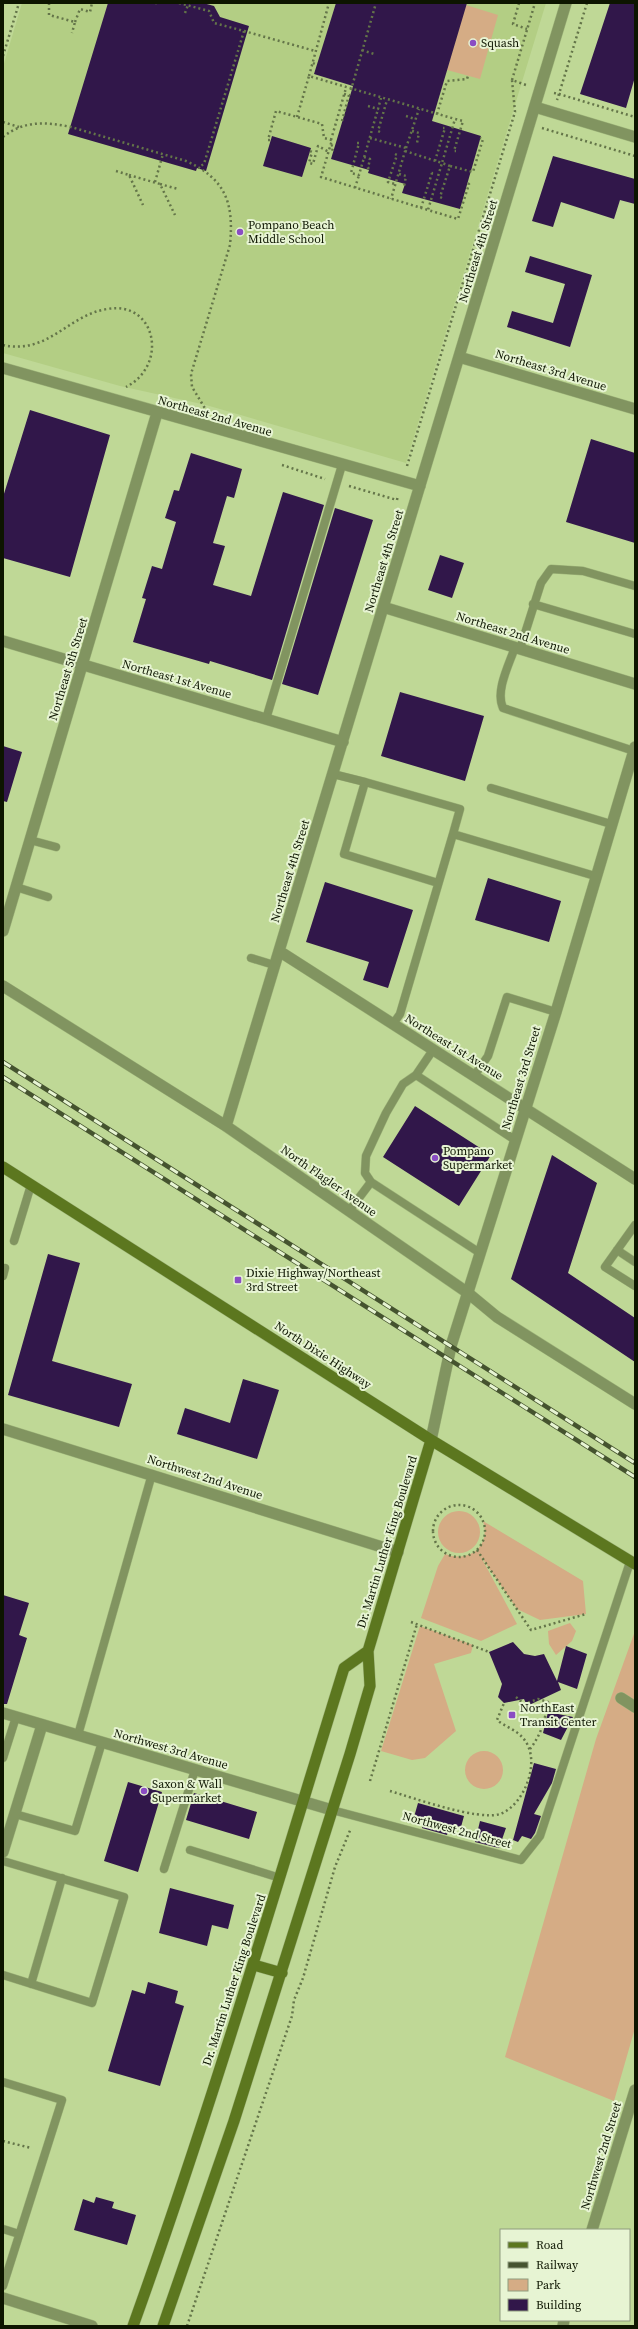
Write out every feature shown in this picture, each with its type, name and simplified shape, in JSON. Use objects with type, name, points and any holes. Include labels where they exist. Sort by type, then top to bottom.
[{"type":"main road","name":"North Dixie Highway","points":[[3,1167],[431,1440],[633,1564]]},
{"type":"main road","name":"Dr. Martin Luther King Boulevard","points":[[163,2326],[234,2121],[282,1973],[370,1686],[368,1651],[431,1440]]},
{"type":"main road","name":"Dr. Martin Luther King Boulevard","points":[[133,2326],[174,2211],[254,1965],[344,1668],[368,1651]]},
{"type":"main road","points":[[254,1965],[282,1973]]},
{"type":"street","name":"Northeast 4th Street","points":[[226,1126],[566,3]]},
{"type":"street","points":[[535,107],[635,137]]},
{"type":"street","name":"Northeast 3rd Avenue","points":[[459,357],[635,409]]},
{"type":"street","name":"Northeast 2nd Avenue","points":[[3,368],[157,413],[420,486]]},
{"type":"street","name":"Northeast 5th Street","points":[[3,931],[157,413]]},
{"type":"street","name":"Northeast 2nd Avenue","points":[[383,607],[635,684]]},
{"type":"street","name":"Northeast 1st Avenue","points":[[3,641],[343,742]]},
{"type":"street","name":"Northeast 3rd Street","points":[[431,1440],[448,1358],[556,1012],[595,876],[634,749]]},
{"type":"street","name":"Northeast 1st Avenue","points":[[278,951],[474,1076],[526,1107],[635,1179]]},
{"type":"street","name":"North Flagler Avenue","points":[[3,986],[226,1126],[468,1293],[497,1317],[635,1404]]},
{"type":"street","name":"Northwest 2nd Avenue","points":[[3,1429],[152,1474],[398,1552]]},
{"type":"street","points":[[621,1698],[635,1707]]},
{"type":"street","name":"Northwest 3rd Avenue","points":[[3,1713],[332,1810]]},
{"type":"street","points":[[3,1852],[42,1725]]},
{"type":"street","name":"Northwest 2nd Street","points":[[592,2229],[635,2090]]},
{"type":"street","points":[[3,2298],[92,2326]]},
{"type":"lane","points":[[266,719],[342,465]]},
{"type":"lane","points":[[634,749],[503,708],[500,702],[500,692],[541,582],[551,569],[583,571],[635,586]]},
{"type":"lane","points":[[533,604],[635,634]]},
{"type":"lane","points":[[333,774],[460,809],[400,1014],[393,1024]]},
{"type":"lane","points":[[365,782],[344,854],[438,884]]},
{"type":"lane","points":[[491,788],[611,824]]},
{"type":"lane","points":[[453,834],[595,876]]},
{"type":"lane","points":[[30,840],[56,847]]},
{"type":"lane","points":[[16,887],[48,896]]},
{"type":"lane","points":[[251,958],[274,965]]},
{"type":"lane","points":[[474,1076],[488,1056],[507,997],[556,1012]]},
{"type":"lane","points":[[433,1050],[416,1076],[403,1084],[386,1113],[366,1156],[365,1173],[371,1182],[480,1253]]},
{"type":"lane","points":[[416,1076],[515,1140]]},
{"type":"lane","points":[[349,1211],[371,1182]]},
{"type":"lane","points":[[14,1241],[31,1185]]},
{"type":"lane","points":[[635,1225],[605,1268],[635,1286]]},
{"type":"lane","points":[[617,1250],[635,1262]]},
{"type":"lane","points":[[78,1735],[152,1474]]},
{"type":"lane","name":"Northwest 2nd Street","points":[[332,1810],[521,1860],[540,1836],[633,1564]]},
{"type":"lane","points":[[3,1758],[16,1717]]},
{"type":"lane","points":[[15,1814],[75,1831],[102,1742]]},
{"type":"lane","points":[[164,1869],[195,1770]]},
{"type":"lane","points":[[190,1850],[280,1878]]},
{"type":"lane","points":[[3,1861],[124,1897],[92,2003],[3,1975]]},
{"type":"lane","points":[[31,1984],[62,1878]]},
{"type":"lane","points":[[3,2084],[62,2100],[3,2286]]},
{"type":"lane","points":[[3,2229],[19,2234]]},
{"type":"path","points":[[3,56],[19,3]]},
{"type":"path","points":[[49,3],[49,15],[75,22]]},
{"type":"path","points":[[72,33],[80,8],[90,12],[92,3]]},
{"type":"path","points":[[179,3],[209,11],[214,23],[314,51]]},
{"type":"path","points":[[297,117],[316,52],[314,51],[329,3]]},
{"type":"path","points":[[351,90],[376,3]]},
{"type":"path","points":[[519,3],[513,24],[527,29]]},
{"type":"path","points":[[512,80],[535,3]]},
{"type":"path","points":[[587,3],[559,94],[635,117]]},
{"type":"path","points":[[185,14],[188,5]]},
{"type":"path","points":[[199,167],[204,164],[244,31]]},
{"type":"path","points":[[362,50],[374,54]]},
{"type":"path","points":[[313,63],[317,64]]},
{"type":"path","points":[[309,76],[351,90],[463,121],[454,150],[456,151]]},
{"type":"path","points":[[437,114],[447,81],[467,79],[468,76]]},
{"type":"path","points":[[346,88],[331,140],[330,153],[321,177],[458,219],[469,184],[467,184]]},
{"type":"path","points":[[342,121],[349,95],[344,94]]},
{"type":"path","points":[[355,188],[381,98]]},
{"type":"path","points":[[380,132],[378,131],[387,100]]},
{"type":"path","points":[[368,106],[378,109]]},
{"type":"path","points":[[391,199],[419,109]]},
{"type":"path","points":[[270,140],[268,140],[276,111],[322,124],[324,138],[331,140]]},
{"type":"path","points":[[554,112],[541,128],[635,156]]},
{"type":"path","points":[[406,116],[415,119]]},
{"type":"path","points":[[428,210],[455,119]]},
{"type":"path","points":[[3,122],[20,127]]},
{"type":"path","points":[[3,136],[20,127],[33,123],[53,123],[163,154],[199,167],[213,178],[225,191],[232,223],[230,245],[191,374],[192,387],[198,399],[210,413]]},
{"type":"path","points":[[435,161],[445,128],[443,128]]},
{"type":"path","points":[[412,130],[419,133],[417,143]]},
{"type":"path","points":[[370,138],[450,166],[473,172],[483,139],[480,138]]},
{"type":"path","points":[[358,143],[359,144],[350,173],[359,175]]},
{"type":"path","points":[[310,152],[312,152],[309,163],[313,164],[318,146],[330,153]]},
{"type":"path","points":[[155,182],[163,154]]},
{"type":"path","points":[[395,154],[397,155],[388,182],[395,184]]},
{"type":"path","points":[[364,156],[370,159],[368,168],[370,168]]},
{"type":"path","points":[[442,198],[440,197],[450,166]]},
{"type":"path","points":[[116,171],[178,189]]},
{"type":"path","points":[[421,208],[432,174],[430,173]]},
{"type":"path","points":[[398,174],[406,176],[404,187]]},
{"type":"path","points":[[129,175],[143,205]]},
{"type":"path","points":[[160,184],[175,214]]},
{"type":"path","points":[[3,345],[24,347],[38,344],[96,312],[108,309],[126,310],[141,319],[148,329],[153,351],[147,370],[140,378],[126,387]]},
{"type":"path","points":[[396,500],[407,466],[399,464]]},
{"type":"path","points":[[457,1505],[468,1507],[478,1514],[483,1521],[485,1533],[484,1539],[477,1550],[468,1556],[460,1557],[445,1554],[439,1548],[433,1533],[435,1521],[442,1512],[457,1505]]},
{"type":"path","points":[[477,1550],[531,1630],[586,1614]]},
{"type":"path","points":[[411,1622],[489,1652]]},
{"type":"path","points":[[370,1781],[417,1624]]},
{"type":"path","points":[[516,1697],[524,1704],[538,1699],[548,1702],[544,1723],[537,1741],[530,1749]]},
{"type":"path","points":[[390,1791],[461,1812],[499,1814],[514,1805],[524,1790],[532,1764],[530,1749],[522,1736],[497,1720],[504,1703]]},
{"type":"path","points":[[187,2326],[292,2016],[294,2000],[303,1978],[335,1867],[355,1816]]},
{"type":"path","points":[[3,2141],[31,2148]]},
{"type":"shaded area","name":"Pompano Beach Middle School","points":[[22,3],[546,3],[406,463],[206,405],[120,386],[3,353],[3,67]]},
{"type":"green space","name":"Squash","points":[[466,5],[498,15],[480,79],[447,70]]},
{"type":"green space","points":[[455,1511],[463,1511],[474,1517],[480,1528],[480,1536],[474,1547],[463,1553],[455,1553],[444,1547],[438,1536],[438,1528],[444,1517]]},
{"type":"green space","points":[[483,1521],[583,1581],[586,1614],[540,1620],[517,1609],[480,1555],[517,1624],[481,1641],[421,1618],[438,1566],[445,1554],[462,1556],[476,1551],[484,1538],[485,1530]]},
{"type":"green space","points":[[570,1623],[576,1631],[572,1641],[556,1655],[549,1644],[548,1631]]},
{"type":"green space","points":[[420,1626],[473,1645],[471,1653],[434,1664],[456,1731],[425,1758],[412,1760],[381,1751]]},
{"type":"green space","points":[[635,1631],[635,2028],[614,2101],[505,2057],[596,1739]]},
{"type":"green space","points":[[484,1751],[497,1757],[503,1770],[497,1783],[484,1789],[471,1783],[465,1770],[471,1757]]},
{"type":"building","points":[[108,3],[203,3],[214,6],[220,17],[249,26],[206,171],[197,168],[196,171],[68,134]]},
{"type":"building","points":[[336,3],[467,3],[432,121],[481,136],[460,209],[402,193],[405,184],[368,173],[369,170],[331,159],[353,86],[314,74]]},
{"type":"building","points":[[610,3],[635,3],[635,77],[626,108],[580,94]]},
{"type":"building","points":[[272,136],[311,148],[302,177],[263,166]]},
{"type":"building","points":[[553,156],[635,179],[635,204],[620,200],[614,219],[561,202],[553,227],[532,221]]},
{"type":"building","points":[[530,256],[592,275],[570,347],[507,327],[512,311],[553,323],[565,284],[525,272]]},
{"type":"building","points":[[30,410],[110,435],[70,577],[3,558],[3,497]]},
{"type":"building","points":[[591,439],[635,453],[635,543],[566,522]]},
{"type":"building","points":[[191,453],[242,469],[234,498],[227,496],[213,543],[225,546],[213,585],[251,596],[283,492],[324,505],[272,680],[210,661],[209,664],[133,642],[146,599],[142,598],[152,566],[162,569],[176,522],[165,518],[174,490],[179,491]]},
{"type":"building","points":[[335,508],[373,520],[318,695],[282,684]]},
{"type":"building","points":[[440,555],[464,563],[452,598],[428,590]]},
{"type":"building","points":[[400,692],[484,716],[465,781],[381,756]]},
{"type":"building","points":[[3,746],[22,752],[7,802],[3,801]]},
{"type":"building","points":[[488,878],[561,901],[549,942],[475,920]]},
{"type":"building","points":[[325,882],[413,910],[388,988],[363,980],[369,962],[306,942]]},
{"type":"building","points":[[415,1106],[491,1155],[459,1206],[383,1157]]},
{"type":"building","points":[[552,1155],[597,1183],[568,1273],[635,1318],[635,1362],[511,1279]]},
{"type":"building","points":[[48,1254],[80,1263],[52,1361],[132,1384],[119,1427],[8,1395]]},
{"type":"building","points":[[243,1379],[279,1390],[257,1459],[177,1434],[185,1408],[230,1423]]},
{"type":"building","points":[[3,1595],[29,1603],[19,1635],[27,1638],[7,1704],[3,1704]]},
{"type":"building","points":[[513,1642],[524,1654],[535,1656],[544,1654],[557,1681],[566,1646],[587,1654],[577,1689],[558,1682],[561,1690],[527,1706],[524,1699],[504,1703],[498,1697],[502,1684],[489,1652]]},
{"type":"building","points":[[548,1712],[573,1717],[561,1740],[543,1733]]},
{"type":"building","points":[[534,1763],[556,1769],[552,1783],[534,1814],[541,1816],[535,1833],[531,1839],[522,1836],[518,1842],[513,1840]]},
{"type":"building","points":[[128,1782],[162,1792],[138,1872],[104,1861]]},
{"type":"building","points":[[194,1793],[257,1812],[249,1839],[186,1820]]},
{"type":"building","points":[[418,1803],[464,1816],[461,1827],[450,1825],[447,1835],[422,1828],[425,1820],[414,1817]]},
{"type":"building","points":[[480,1821],[506,1828],[499,1848],[475,1842]]},
{"type":"building","points":[[170,1888],[234,1905],[228,1929],[212,1925],[207,1946],[159,1933]]},
{"type":"building","points":[[148,1982],[178,1991],[175,2003],[184,2006],[160,2086],[108,2071],[132,1990],[145,1994]]},
{"type":"building","points":[[96,2197],[114,2202],[112,2208],[136,2215],[127,2245],[74,2230],[83,2199],[94,2203]]},
{"type":"railway","points":[[3,1062],[635,1463]]},
{"type":"railway","points":[[3,1077],[635,1477]]},
{"type":"place","name":"Squash","points":[[473,43]]},
{"type":"place","name":"Pompano Beach Middle School","points":[[240,232]]},
{"type":"place","name":"Pompano Supermarket","points":[[435,1158]]},
{"type":"place","name":"Dixie Highway/Northeast 3rd Street","points":[[238,1280]]},
{"type":"place","name":"NorthEast Transit Center","points":[[512,1715]]},
{"type":"place","name":"Saxon & Wall Supermarket","points":[[144,1791]]}]
